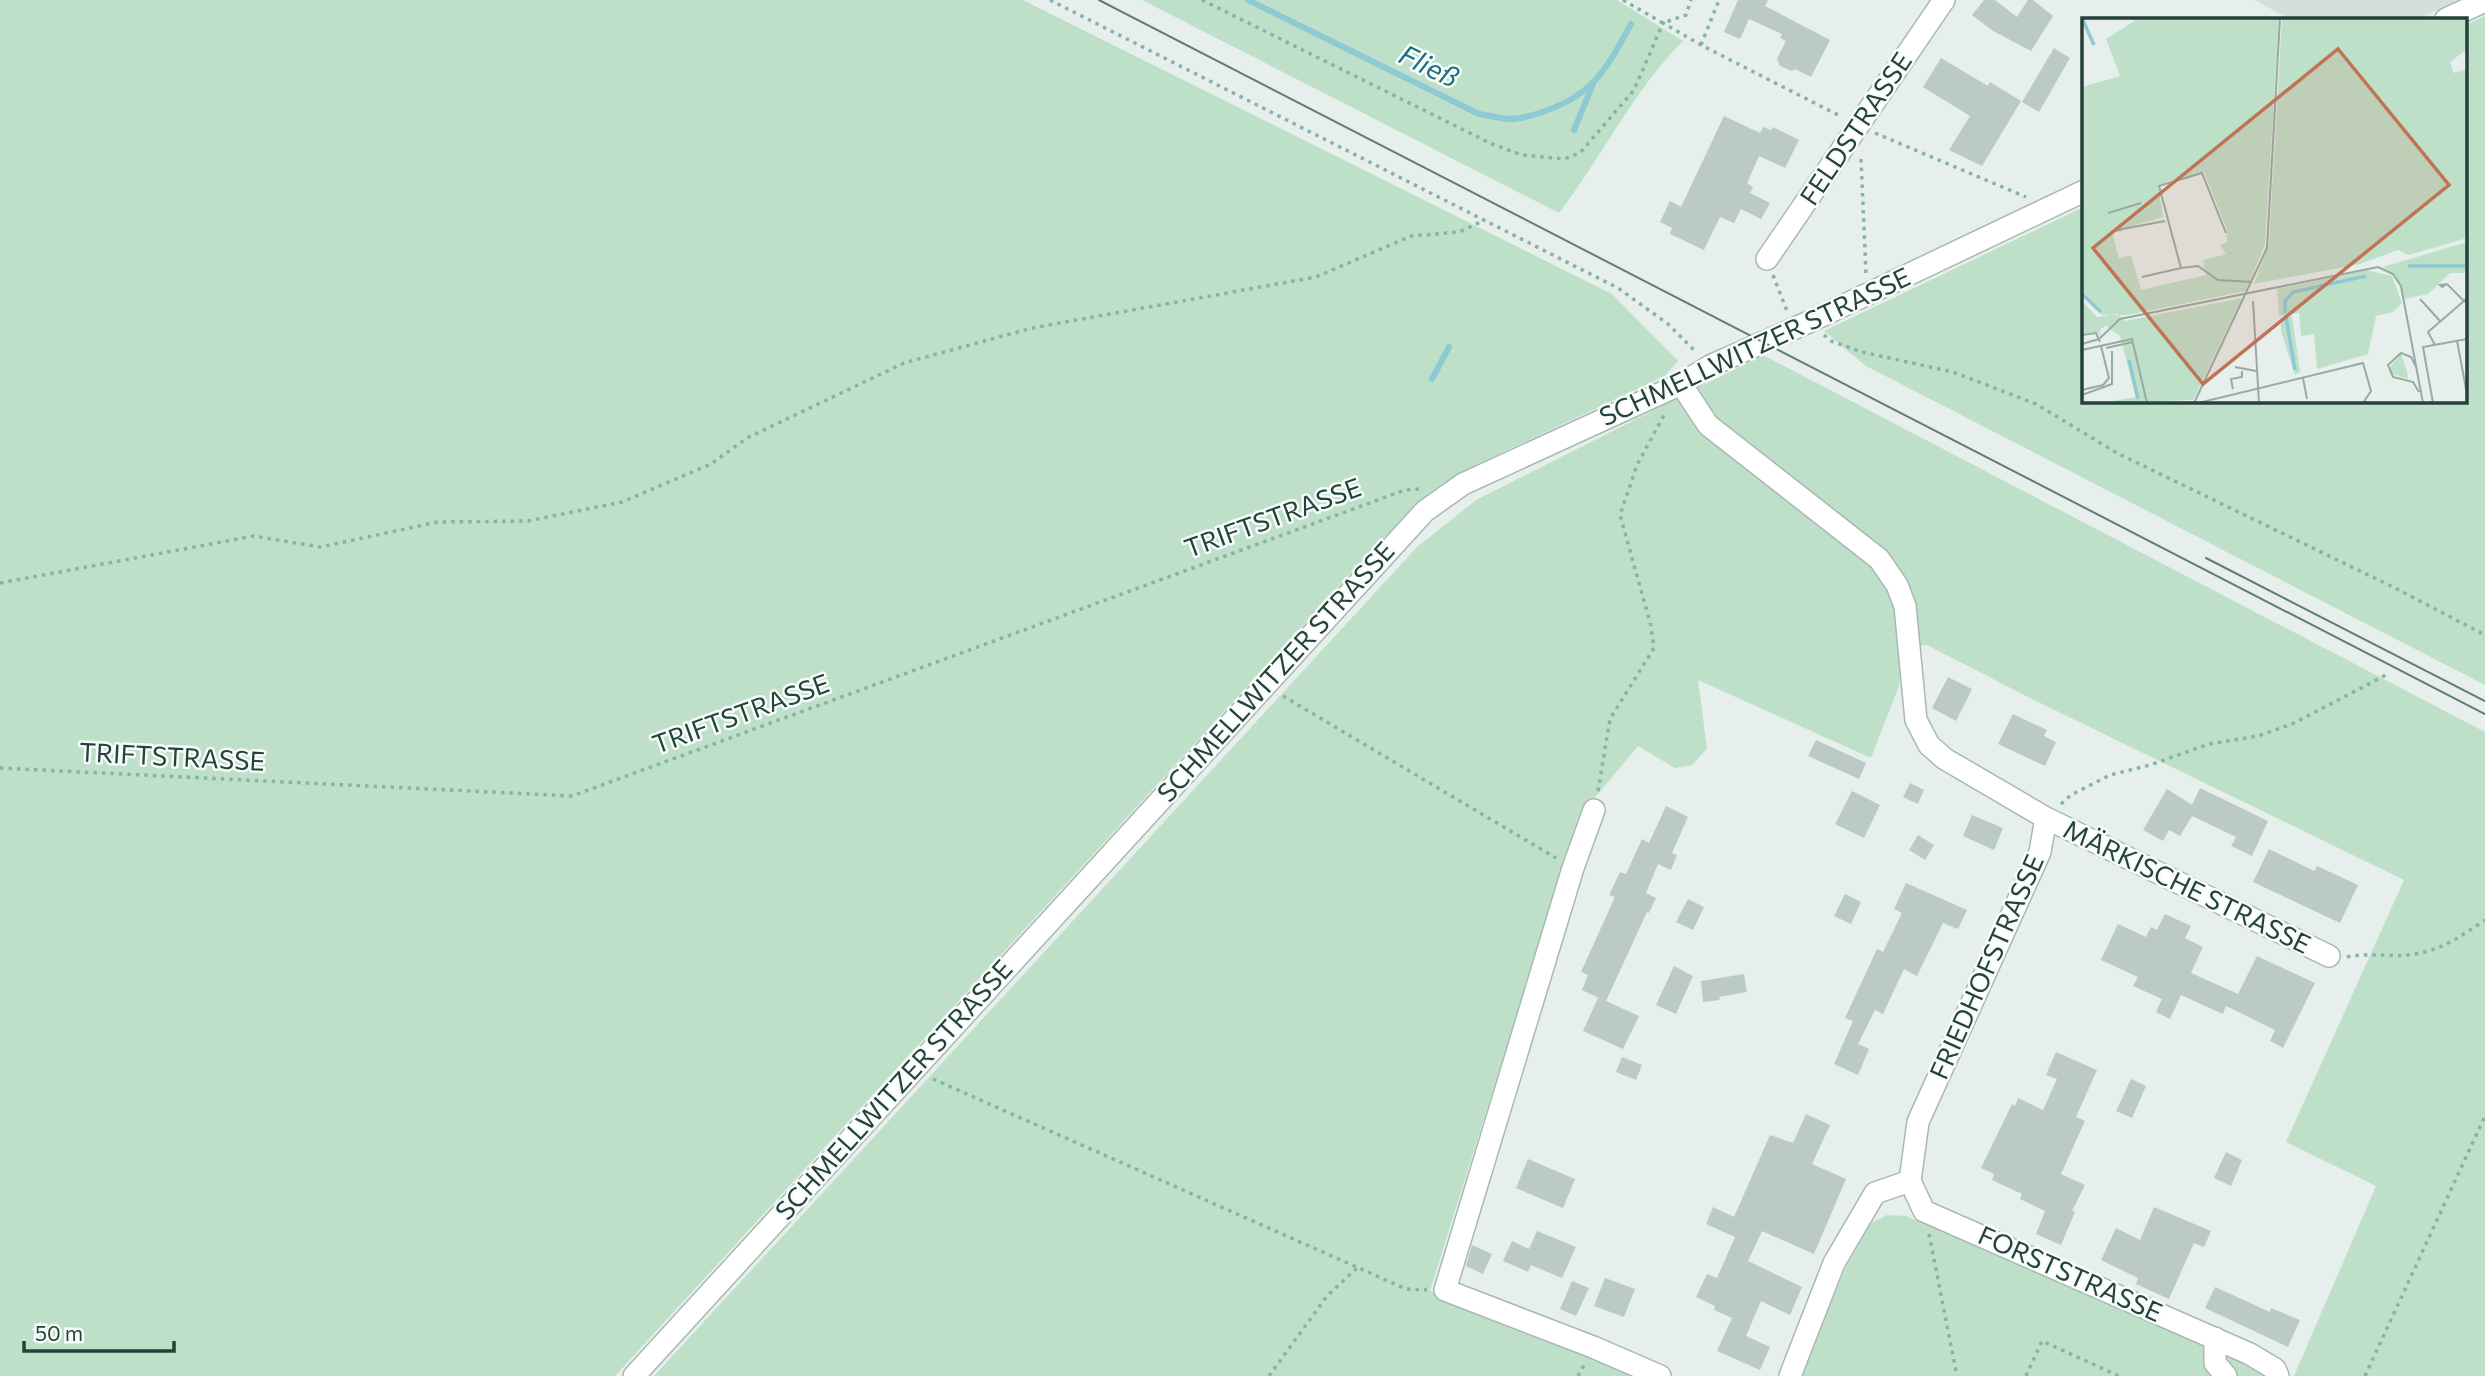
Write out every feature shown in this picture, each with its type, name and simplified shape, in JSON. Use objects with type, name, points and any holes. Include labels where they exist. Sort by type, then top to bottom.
[{"type":"street","name":"FELDSTRASSE","points":[[1768,259],[1944,0]]},
{"type":"street","points":[[2448,18],[2485,1]]},
{"type":"street","name":"SCHMELLWITZER STRASSE","points":[[634,1376],[1425,511],[1463,484],[1681,384],[1710,366],[2082,192]]},
{"type":"street","name":"FRIEDHOFSTRASSE","points":[[1681,384],[1708,425],[1880,559],[1897,584],[1905,606],[1916,720],[1929,745],[1945,759],[2046,818],[2040,852],[1918,1122],[1910,1181]]},
{"type":"street","points":[[1594,810],[1573,868],[1445,1290],[1660,1376]]},
{"type":"street","name":"MÄRKISCHE STRASSE","points":[[2046,818],[2329,956]]},
{"type":"street","points":[[1790,1376],[1834,1263],[1875,1194],[1910,1181],[1924,1211]]},
{"type":"street","name":"FORSTSTRASSE","points":[[1924,1211],[2250,1354],[2275,1369],[2278,1376]]},
{"type":"street","points":[[2215,1338],[2215,1363],[2226,1376]]},
{"type":"path","points":[[1050,0],[1618,288],[1668,324],[1710,366]]},
{"type":"path","points":[[1202,0],[1492,144],[1522,155],[1564,159],[1580,153],[1634,90],[1663,23],[1686,15],[1691,0]]},
{"type":"path","points":[[1623,0],[1701,44],[1858,125],[2049,207]]},
{"type":"path","points":[[1701,44],[1719,0]]},
{"type":"path","points":[[1858,125],[1866,235],[1864,295]]},
{"type":"path","points":[[0,583],[254,536],[320,547],[438,522],[528,521],[622,502],[711,464],[747,438],[904,363],[1032,328],[1316,277],[1411,236],[1459,232],[1485,220]]},
{"type":"path","points":[[1768,259],[1802,325],[1831,341],[1862,352],[1953,372],[2036,404],[2117,453],[2393,587],[2485,635]]},
{"type":"path","points":[[1594,810],[1610,719],[1654,648],[1651,626],[1620,515],[1637,465],[1681,384]]},
{"type":"path","name":"TRIFTSTRASSE","points":[[0,768],[572,796],[1405,490],[1428,488]]},
{"type":"path","points":[[2046,818],[2071,795],[2110,775],[2150,765],[2209,744],[2258,736],[2292,724],[2388,674]]},
{"type":"path","points":[[1264,685],[1573,868]]},
{"type":"path","points":[[2329,956],[2336,959],[2360,954],[2415,955],[2454,942],[2485,920]]},
{"type":"path","points":[[912,1069],[1406,1289],[1445,1290]]},
{"type":"path","points":[[2365,1376],[2485,1116]]},
{"type":"path","points":[[1924,1211],[1957,1376]]},
{"type":"path","points":[[1269,1376],[1327,1296],[1357,1268]]},
{"type":"path","points":[[2026,1376],[2042,1341],[2119,1376]]},
{"type":"shaded area","points":[[2254,0],[2457,0],[2420,18],[2288,18]]},
{"type":"green space","points":[[0,0],[1023,0],[1612,294],[1678,361],[1665,376],[1465,470],[1385,536],[615,1376],[0,1376]]},
{"type":"green space","points":[[1142,0],[1617,0],[1683,41],[1633,103],[1559,213]]},
{"type":"green space","points":[[2485,16],[2485,685],[1866,366],[1824,331],[2082,208],[2082,402],[2468,402],[2468,24]]},
{"type":"green space","points":[[1763,355],[2485,732],[2485,1376],[2294,1376],[2376,1186],[2286,1142],[2404,880],[1927,645],[1903,646],[1899,686],[1871,758],[1698,680],[1707,749],[1692,765],[1675,768],[1638,746],[1578,818],[1430,1291],[1635,1376],[654,1376],[1417,547],[1476,500]]},
{"type":"green space","points":[[1887,1215],[1906,1216],[2279,1376],[1800,1376],[1847,1265],[1871,1223]]},
{"type":"building","points":[[1738,0],[1768,0],[1765,6],[1830,40],[1811,77],[1795,69],[1792,71],[1780,66],[1777,59],[1786,41],[1780,38],[1782,34],[1749,19],[1740,39],[1724,32]]},
{"type":"building","points":[[1984,0],[1995,0],[2017,17],[2028,0],[2033,0],[2053,16],[2031,51],[1993,31],[1972,15]]},
{"type":"building","points":[[2054,48],[2070,58],[2039,112],[2022,102]]},
{"type":"building","points":[[1941,58],[1988,86],[1990,82],[2021,101],[1982,166],[1949,150],[1970,116],[1923,87]]},
{"type":"building","points":[[1724,116],[1760,133],[1763,127],[1771,130],[1773,127],[1799,140],[1785,168],[1759,156],[1747,183],[1753,187],[1750,193],[1770,203],[1761,219],[1741,209],[1734,223],[1720,217],[1704,250],[1670,234],[1672,228],[1660,222],[1670,201],[1681,207]]},
{"type":"building","points":[[1948,677],[1972,689],[1956,721],[1932,708]]},
{"type":"building","points":[[2013,714],[2047,730],[2044,736],[2056,742],[2045,766],[1998,744]]},
{"type":"building","points":[[1816,740],[1866,763],[1859,779],[1808,756]]},
{"type":"building","points":[[1910,783],[1924,790],[1918,804],[1903,797]]},
{"type":"building","points":[[2200,788],[2268,821],[2252,856],[2231,846],[2236,837],[2192,816],[2180,836],[2169,830],[2163,841],[2143,830],[2167,789],[2192,805]]},
{"type":"building","points":[[1852,791],[1880,805],[1864,838],[1835,824]]},
{"type":"building","points":[[1666,806],[1688,817],[1672,853],[1677,855],[1671,870],[1658,864],[1646,893],[1656,898],[1606,1001],[1639,1016],[1623,1049],[1583,1031],[1598,998],[1605,1001],[1582,990],[1588,975],[1581,972],[1615,897],[1609,895],[1620,872],[1626,874],[1642,839],[1649,843]]},
{"type":"building","points":[[1972,815],[2003,828],[1994,850],[1963,836]]},
{"type":"building","points":[[1918,835],[1934,845],[1925,860],[1909,850]]},
{"type":"building","points":[[2269,849],[2314,871],[2317,866],[2358,885],[2340,923],[2253,882]]},
{"type":"building","points":[[1906,883],[1967,910],[1958,929],[1943,923],[1917,976],[1904,969],[1883,1014],[1875,1010],[1858,1044],[1869,1049],[1858,1075],[1834,1064],[1853,1021],[1845,1018],[1877,949],[1883,952],[1902,913],[1894,909]]},
{"type":"building","points":[[1845,894],[1861,902],[1851,924],[1834,916]]},
{"type":"building","points":[[1688,899],[1704,907],[1693,930],[1676,922]]},
{"type":"building","points":[[2165,914],[2191,926],[2185,938],[2203,947],[2191,973],[2238,994],[2257,956],[2315,983],[2283,1048],[2270,1041],[2275,1030],[2226,1006],[2223,1014],[2181,995],[2170,1019],[2156,1012],[2162,999],[2133,986],[2138,977],[2101,960],[2118,924],[2146,937],[2151,927],[2157,930]]},
{"type":"building","points":[[1674,966],[1693,976],[1676,1014],[1656,1005]]},
{"type":"building","points":[[1744,974],[1747,992],[1703,1002],[1701,981]]},
{"type":"building","points":[[2056,1052],[2097,1070],[2076,1117],[2085,1121],[2061,1174],[2085,1185],[2072,1211],[2075,1212],[2061,1245],[2036,1234],[2045,1211],[2020,1199],[2022,1194],[1992,1180],[1994,1174],[1981,1168],[2012,1104],[2015,1106],[2018,1098],[2043,1110],[2057,1079],[2046,1075]]},
{"type":"building","points":[[1622,1057],[1642,1065],[1636,1080],[1616,1072]]},
{"type":"building","points":[[2131,1079],[2146,1086],[2132,1118],[2116,1111]]},
{"type":"building","points":[[1806,1114],[1830,1125],[1812,1164],[1846,1179],[1814,1254],[1762,1231],[1748,1261],[1802,1287],[1790,1315],[1761,1301],[1746,1336],[1770,1347],[1760,1370],[1717,1351],[1732,1318],[1714,1310],[1715,1306],[1696,1297],[1707,1274],[1717,1278],[1735,1237],[1706,1224],[1713,1207],[1734,1217],[1770,1135],[1793,1143]]},
{"type":"building","points":[[2226,1152],[2242,1160],[2231,1186],[2214,1178]]},
{"type":"building","points":[[1528,1159],[1575,1179],[1563,1208],[1516,1188]]},
{"type":"building","points":[[2154,1207],[2211,1231],[2204,1247],[2194,1243],[2169,1299],[2136,1284],[2138,1278],[2101,1260],[2116,1228],[2140,1240]]},
{"type":"building","points":[[1537,1231],[1576,1247],[1562,1278],[1531,1265],[1528,1272],[1503,1261],[1512,1241],[1529,1249]]},
{"type":"building","points":[[1472,1245],[1492,1254],[1483,1274],[1466,1266]]},
{"type":"building","points":[[1605,1278],[1635,1289],[1624,1317],[1594,1306]]},
{"type":"building","points":[[1572,1281],[1589,1288],[1576,1316],[1560,1309]]},
{"type":"building","points":[[2215,1287],[2270,1312],[2271,1308],[2300,1320],[2288,1347],[2205,1308]]},
{"type":"waterway","name":"Fließ","points":[[1248,0],[1479,114],[1507,119],[1539,113],[1578,95],[1607,65],[1631,24]]},
{"type":"waterway","name":"Fließ","points":[[1574,130],[1593,84]]},
{"type":"waterway","name":"Fließ","points":[[1432,379],[1449,347]]},
{"type":"tram line","points":[[1099,0],[2485,714]]},
{"type":"tram line","points":[[2206,558],[2485,701]]}]
